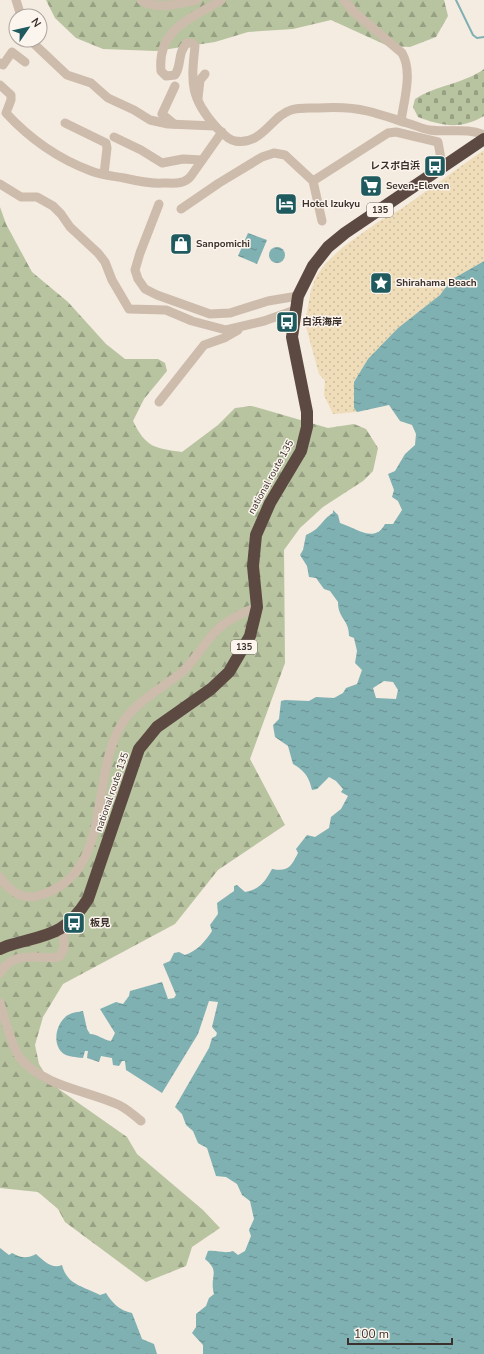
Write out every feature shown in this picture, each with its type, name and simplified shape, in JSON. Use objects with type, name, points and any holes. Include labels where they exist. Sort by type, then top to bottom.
[{"type":"highway","name":"national route 135","points":[[0,949],[64,928],[77,916],[88,899],[139,749],[157,727],[211,689],[229,672],[250,636],[257,607],[253,566],[256,535],[267,509],[301,451],[307,427],[307,412],[293,341],[295,310],[298,296],[313,266],[328,247],[345,233],[484,139]]},
{"type":"street","points":[[141,0],[151,5],[194,0]]},
{"type":"street","points":[[221,0],[175,28],[168,38],[162,58],[161,71],[166,76],[175,75],[178,70],[182,48],[187,43],[192,43],[195,46],[192,68],[194,93],[198,102],[219,129],[230,139],[236,141],[255,138],[264,133],[281,116],[290,110],[299,108],[351,108],[366,110],[429,130],[468,131],[484,135]]},
{"type":"street","points":[[344,0],[354,12],[402,53],[406,60],[406,91],[401,121]]},
{"type":"street","points":[[38,48],[67,75],[91,83],[108,98],[134,110],[150,120],[219,129]]},
{"type":"street","points":[[0,63],[3,65],[12,52],[25,62]]},
{"type":"street","points":[[198,102],[200,80],[205,74]]},
{"type":"street","points":[[0,85],[10,95],[6,113],[29,135],[46,148],[69,160],[91,171],[104,174],[154,184],[178,183],[189,179],[202,160],[219,129]]},
{"type":"street","points":[[174,124],[162,114],[175,86]]},
{"type":"street","points":[[64,123],[106,143],[104,174]]},
{"type":"street","points":[[313,181],[388,133],[396,132],[438,142],[441,159],[444,166]]},
{"type":"street","points":[[114,137],[141,150],[162,163],[183,159],[202,160]]},
{"type":"street","points":[[181,209],[219,183],[268,154],[274,153],[285,155],[313,181],[322,222]]},
{"type":"street","points":[[0,184],[21,197],[37,197],[53,206],[62,214],[70,227],[105,262],[112,280],[129,309],[166,310],[221,330],[242,326],[295,310]]},
{"type":"street","points":[[159,204],[140,252],[135,270],[138,279],[145,289],[174,302],[215,314],[230,313],[268,301],[298,296]]},
{"type":"street","points":[[159,402],[204,346],[224,338],[242,326]]},
{"type":"street","points":[[0,877],[4,885],[16,893],[30,898],[46,894],[76,872],[84,862],[96,827],[113,741],[124,721],[144,701],[182,671],[218,630],[231,619],[257,607]]},
{"type":"street","points":[[0,972],[11,962],[23,957],[32,955],[50,958],[59,957],[64,948],[64,928]]},
{"type":"street","points":[[0,1003],[19,1056],[27,1064],[42,1076],[74,1090],[119,1105],[141,1121]]},
{"type":"green space","points":[[46,0],[444,0],[448,16],[436,37],[410,47],[388,46],[331,20],[293,29],[248,32],[215,42],[156,51],[103,49],[76,38],[55,18]]},
{"type":"green space","points":[[484,69],[484,116],[459,125],[435,123],[418,117],[413,107],[415,99],[423,94],[467,78]]},
{"type":"green space","points":[[0,207],[6,224],[32,272],[68,302],[106,344],[125,359],[158,359],[165,363],[167,371],[144,399],[133,421],[142,437],[147,442],[158,448],[182,452],[218,425],[235,408],[252,406],[328,428],[354,424],[366,429],[378,448],[373,471],[363,481],[323,507],[300,528],[284,550],[285,663],[250,759],[285,825],[218,870],[175,924],[63,984],[43,1017],[35,1045],[39,1064],[47,1077],[60,1090],[127,1137],[137,1154],[203,1210],[220,1228],[192,1247],[186,1266],[146,1282],[65,1222],[58,1209],[38,1192],[0,1188]]},
{"type":"sand","name":"Shirahama Beach","points":[[484,150],[484,261],[451,280],[440,295],[398,328],[368,359],[354,382],[354,408],[357,412],[333,414],[324,395],[325,381],[319,374],[305,323],[311,290],[316,277],[325,264],[343,247],[378,222],[401,209]]},
{"type":"water","points":[[248,233],[267,240],[257,264],[238,256]]},
{"type":"water","points":[[277,247],[283,249],[285,255],[283,261],[277,263],[271,261],[269,255],[271,249]]},
{"type":"water","points":[[484,261],[484,1354],[203,1354],[203,1345],[192,1333],[196,1327],[196,1314],[206,1306],[209,1298],[214,1294],[214,1271],[210,1263],[205,1259],[208,1251],[233,1251],[238,1255],[245,1251],[251,1236],[249,1230],[254,1219],[250,1201],[242,1195],[237,1184],[226,1177],[216,1176],[207,1148],[198,1143],[193,1131],[186,1125],[182,1114],[175,1107],[209,1048],[212,1038],[216,1036],[217,1033],[212,1027],[218,1002],[209,1001],[198,1034],[162,1093],[126,1070],[125,1061],[122,1061],[119,1066],[113,1065],[112,1058],[101,1056],[99,1062],[87,1058],[88,1051],[85,1051],[83,1058],[64,1054],[57,1045],[56,1040],[58,1028],[60,1023],[68,1015],[83,1011],[87,1029],[90,1034],[111,1041],[115,1033],[100,1009],[116,1002],[123,1004],[129,996],[130,991],[162,982],[168,999],[174,998],[176,995],[163,964],[170,961],[174,953],[179,952],[185,955],[197,949],[204,942],[212,931],[210,925],[218,914],[217,903],[234,891],[234,886],[237,885],[245,892],[250,891],[262,884],[272,869],[282,870],[291,865],[298,853],[296,849],[307,835],[315,837],[329,828],[331,817],[341,809],[348,796],[341,792],[343,789],[336,781],[329,777],[317,789],[312,790],[306,775],[301,769],[293,764],[288,746],[275,737],[273,725],[279,719],[281,701],[309,701],[316,697],[334,698],[343,693],[346,688],[357,684],[362,670],[355,663],[357,651],[354,638],[349,636],[349,630],[338,608],[338,602],[330,591],[324,589],[316,578],[309,577],[307,566],[300,555],[303,550],[306,535],[315,530],[333,513],[333,510],[338,515],[340,523],[371,534],[381,530],[385,524],[393,524],[402,510],[398,501],[392,497],[394,490],[388,474],[395,471],[405,454],[415,445],[416,434],[412,425],[400,421],[389,405],[357,412],[354,408],[354,382],[368,359],[398,328],[440,295],[451,280]],"holes":[[[384,681],[393,682],[398,690],[396,699],[376,698],[373,688]]]},
{"type":"water","points":[[0,1248],[9,1255],[12,1253],[21,1257],[30,1257],[36,1254],[51,1265],[62,1265],[64,1272],[76,1284],[100,1295],[106,1293],[117,1306],[132,1313],[142,1339],[154,1344],[157,1354],[0,1354]]},
{"type":"waterway","points":[[456,0],[473,35],[477,38],[484,37]]},
{"type":"place","name":"レスポ白浜","points":[[435,166]]},
{"type":"place","name":"Seven-Eleven","points":[[371,186]]},
{"type":"place","name":"Hotel Izukyu","points":[[286,204]]},
{"type":"place","name":"Sanpomichi","points":[[181,244]]},
{"type":"place","name":"Shirahama Beach","points":[[381,283]]},
{"type":"place","name":"白浜海岸","points":[[287,322]]},
{"type":"place","name":"板見","points":[[74,923]]}]
